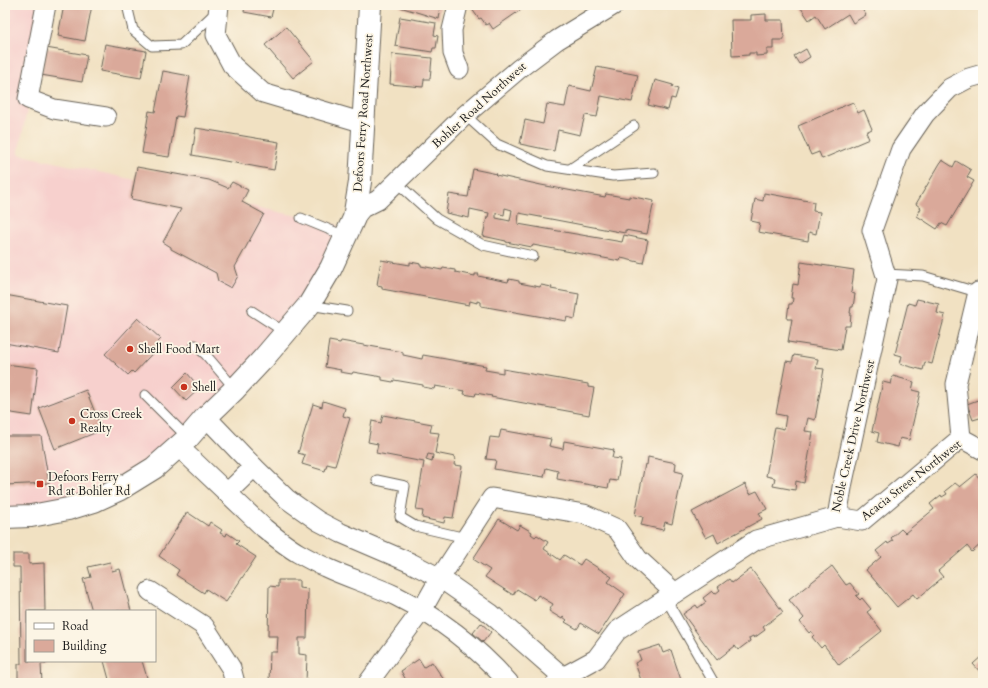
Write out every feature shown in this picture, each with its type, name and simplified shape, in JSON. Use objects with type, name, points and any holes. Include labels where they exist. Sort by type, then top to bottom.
[{"type":"street","points":[[46,5],[28,99],[54,109],[106,117]]},
{"type":"street","name":"Defoors Ferry Road Northwest","points":[[5,517],[31,516],[68,509],[94,501],[120,489],[154,468],[184,442],[206,417],[235,389],[286,333],[309,305],[331,268],[349,227],[360,182],[370,5]]},
{"type":"street","points":[[458,5],[452,30],[453,53],[459,69]]},
{"type":"street","name":"Bohler Road Northwest","points":[[349,227],[362,208],[378,200],[465,115],[520,68],[557,40],[614,5]]},
{"type":"street","points":[[218,8],[216,35],[232,65],[263,93],[364,123]]},
{"type":"street","name":"Noble Creek Drive Northwest","points":[[562,681],[596,659],[618,631],[756,540],[837,517],[843,482],[887,279],[872,230],[901,149],[925,114],[950,88],[969,78],[983,74]]},
{"type":"street","points":[[961,438],[956,384],[980,294]]},
{"type":"street","points":[[206,417],[254,468],[287,499],[318,521],[341,534],[411,563],[440,578],[490,613],[562,681]]},
{"type":"street","name":"Acacia Street Northwest","points":[[837,517],[862,521],[961,438],[983,450]]},
{"type":"street","points":[[184,442],[227,494],[264,528],[298,553],[326,567],[395,595],[422,610],[448,628],[480,654],[509,683]]},
{"type":"street","points":[[227,494],[254,468]]},
{"type":"street","points":[[368,683],[422,610],[440,578],[492,498],[584,514],[618,530],[638,559],[670,596]]},
{"type":"street","points":[[150,591],[204,626],[231,668],[235,683]]},
{"type":"lane","points":[[127,5],[133,30],[152,46],[181,45],[218,8]]},
{"type":"lane","points":[[465,115],[497,144],[548,166],[613,176],[654,173]]},
{"type":"lane","points":[[570,169],[634,126]]},
{"type":"lane","points":[[396,182],[437,219],[483,246],[533,256]]},
{"type":"lane","points":[[301,218],[349,227]]},
{"type":"lane","points":[[886,274],[923,276],[980,294]]},
{"type":"lane","points":[[309,305],[348,311]]},
{"type":"lane","points":[[252,311],[286,333]]},
{"type":"lane","points":[[194,346],[206,355],[235,389]]},
{"type":"lane","points":[[145,395],[184,442]]},
{"type":"lane","points":[[377,480],[406,486],[400,517],[415,526],[466,538]]},
{"type":"lane","points":[[670,596],[714,683]]},
{"type":"shaded area","points":[[5,5],[49,5],[18,154],[338,225],[331,274],[216,416],[71,508],[5,517]]},
{"type":"building","points":[[64,5],[92,5],[85,41],[58,36]]},
{"type":"building","points":[[245,5],[274,5],[271,17],[244,12]]},
{"type":"building","points":[[400,5],[441,5],[439,19],[400,7]]},
{"type":"building","points":[[469,5],[519,5],[522,9],[493,29],[489,23],[486,25],[481,18],[479,19]]},
{"type":"building","points":[[799,5],[859,5],[866,15],[853,23],[848,14],[825,29],[816,15],[809,20]]},
{"type":"building","points":[[766,14],[766,20],[783,20],[784,40],[773,40],[773,49],[767,49],[767,55],[756,56],[756,53],[749,53],[749,55],[732,56],[731,20],[751,20],[751,15]]},
{"type":"building","points":[[400,17],[436,23],[434,35],[438,36],[436,48],[433,48],[432,52],[395,46]]},
{"type":"building","points":[[286,27],[314,61],[293,78],[265,45]]},
{"type":"building","points":[[105,44],[146,51],[141,78],[100,71]]},
{"type":"building","points":[[46,48],[87,55],[82,82],[41,75]]},
{"type":"building","points":[[806,49],[810,57],[799,64],[794,56]]},
{"type":"building","points":[[392,54],[432,58],[430,79],[424,79],[423,87],[390,84]]},
{"type":"building","points":[[597,67],[638,75],[632,102],[601,96],[597,117],[585,115],[580,135],[558,130],[554,151],[520,144],[525,120],[543,124],[547,104],[565,107],[569,86],[591,91]]},
{"type":"building","points":[[163,71],[190,76],[183,117],[176,116],[169,157],[142,153],[149,111],[155,112]]},
{"type":"building","points":[[655,80],[673,85],[672,87],[678,89],[675,99],[671,98],[668,110],[648,105]]},
{"type":"building","points":[[853,102],[858,113],[864,110],[872,129],[866,132],[869,139],[822,159],[819,152],[811,155],[798,126]]},
{"type":"building","points":[[196,128],[279,142],[274,170],[192,155]]},
{"type":"building","points":[[942,160],[953,167],[956,161],[971,170],[967,177],[974,181],[947,226],[941,223],[937,229],[917,216],[921,208],[916,204]]},
{"type":"building","points":[[137,167],[209,180],[228,188],[232,182],[248,190],[242,202],[264,214],[235,267],[238,276],[231,288],[218,281],[216,273],[171,249],[171,247],[163,242],[181,209],[131,199]]},
{"type":"building","points":[[473,169],[541,185],[605,197],[606,194],[629,198],[629,196],[654,201],[647,234],[625,230],[625,233],[519,213],[518,224],[622,242],[624,235],[648,240],[643,263],[621,258],[620,261],[533,245],[532,247],[483,236],[489,213],[470,209],[469,218],[446,213],[449,194],[468,197]],"holes":[[[505,208],[512,210],[510,221],[496,218],[496,213],[504,215]]]},
{"type":"building","points":[[764,193],[814,202],[813,211],[820,212],[816,234],[809,232],[808,241],[758,232],[760,223],[751,221],[755,199],[763,201]]},
{"type":"building","points":[[381,260],[410,265],[410,262],[421,264],[421,266],[442,270],[443,268],[455,270],[455,272],[475,276],[475,274],[479,274],[478,276],[508,282],[509,279],[519,281],[519,283],[540,287],[541,285],[552,287],[551,289],[579,294],[575,319],[567,317],[566,321],[481,306],[481,302],[477,301],[477,303],[470,301],[469,305],[382,289],[382,286],[377,285]]},
{"type":"building","points":[[801,262],[854,270],[851,293],[855,294],[853,307],[851,307],[850,313],[850,326],[845,326],[841,350],[788,342],[792,319],[787,319],[789,304],[792,304],[793,298],[791,298],[793,284],[798,285]]},
{"type":"building","points":[[5,295],[67,306],[59,353],[5,343]]},
{"type":"building","points":[[917,299],[939,304],[937,313],[945,315],[932,364],[925,362],[923,370],[900,364],[902,356],[895,354],[908,303],[915,305]]},
{"type":"building","points":[[138,318],[161,339],[157,343],[160,345],[134,373],[132,371],[128,375],[105,354]]},
{"type":"building","points":[[329,341],[340,343],[341,341],[403,352],[403,355],[422,359],[423,355],[486,366],[485,370],[503,373],[503,369],[588,384],[588,387],[594,388],[589,415],[476,393],[475,396],[464,394],[465,391],[435,386],[434,389],[423,387],[423,385],[394,380],[393,382],[382,380],[382,377],[353,372],[352,374],[340,372],[341,370],[325,367]]},
{"type":"building","points":[[794,355],[818,359],[816,368],[824,369],[815,420],[808,418],[805,431],[813,432],[804,483],[796,481],[795,490],[773,486],[775,478],[766,476],[775,427],[784,429],[786,416],[776,414],[786,361],[792,362]]},
{"type":"building","points":[[5,364],[38,368],[32,416],[5,412]]},
{"type":"building","points":[[187,373],[200,388],[186,401],[173,387]]},
{"type":"building","points":[[893,376],[914,382],[912,390],[920,392],[909,440],[900,438],[898,447],[877,442],[879,433],[872,431],[883,382],[891,384]]},
{"type":"building","points":[[86,390],[102,430],[55,449],[39,408]]},
{"type":"building","points":[[983,398],[983,417],[973,420],[967,404]]},
{"type":"building","points":[[323,401],[345,408],[343,416],[350,418],[335,466],[327,464],[325,471],[302,464],[305,455],[298,453],[313,404],[322,407]]},
{"type":"building","points":[[383,415],[432,424],[430,432],[439,433],[435,453],[455,457],[454,465],[462,466],[453,518],[445,517],[444,523],[422,518],[423,511],[416,510],[424,462],[376,453],[378,444],[368,442],[372,421],[381,423]],"holes":[[[428,454],[433,455],[432,462],[426,460]]]},
{"type":"building","points":[[501,430],[551,439],[549,446],[563,449],[564,441],[614,450],[612,458],[621,459],[617,481],[610,480],[608,488],[557,479],[558,471],[546,468],[544,477],[494,469],[496,460],[486,459],[490,437],[499,438]]},
{"type":"building","points":[[5,436],[41,436],[49,483],[5,485]]},
{"type":"building","points":[[648,457],[676,463],[675,471],[683,473],[672,524],[665,522],[663,530],[641,525],[643,517],[635,515],[645,464],[647,465]]},
{"type":"building","points":[[976,474],[983,483],[983,539],[981,540],[983,542],[972,552],[967,546],[938,571],[943,577],[917,599],[913,594],[897,607],[866,570],[881,557],[876,551],[887,542],[888,544],[893,541],[891,538],[901,529],[905,533],[934,509],[930,504],[941,495],[942,497],[947,494],[945,491],[955,483],[960,487]]},
{"type":"building","points":[[745,484],[750,494],[757,491],[767,509],[759,513],[762,519],[718,543],[714,534],[706,538],[692,512]]},
{"type":"building","points":[[187,512],[208,526],[210,522],[222,530],[220,533],[226,536],[227,533],[239,541],[236,544],[256,557],[226,602],[206,589],[204,593],[176,575],[179,570],[159,556]]},
{"type":"building","points":[[499,519],[517,530],[520,525],[532,532],[531,534],[535,537],[537,535],[548,542],[544,549],[560,560],[564,555],[580,565],[584,559],[612,577],[608,582],[625,594],[599,634],[581,623],[577,629],[565,622],[567,620],[563,617],[562,619],[549,611],[553,604],[538,595],[535,600],[517,589],[513,595],[485,577],[490,570],[473,559]]},
{"type":"building","points":[[13,554],[29,554],[29,564],[44,563],[45,610],[26,610],[26,662],[46,662],[46,664],[41,664],[42,683],[18,683],[18,664],[21,664],[20,567],[13,567]]},
{"type":"building","points":[[110,562],[112,571],[120,569],[131,610],[92,610],[83,579],[91,577],[88,567]]},
{"type":"building","points":[[832,566],[846,585],[850,583],[859,594],[856,596],[860,600],[862,598],[871,609],[867,612],[882,631],[839,665],[824,645],[821,648],[812,637],[814,635],[811,631],[809,633],[800,622],[804,618],[789,600]]},
{"type":"building","points":[[751,569],[783,612],[763,627],[765,630],[754,638],[753,636],[749,638],[750,641],[738,650],[735,646],[717,660],[683,614],[696,605],[698,608],[706,602],[703,598],[712,591],[715,594],[720,590],[718,587],[729,579],[732,583]]},
{"type":"building","points":[[278,580],[299,580],[299,588],[308,589],[307,638],[299,638],[299,654],[307,655],[306,683],[269,683],[270,652],[277,652],[278,636],[268,636],[269,586],[278,587]]},
{"type":"building","points":[[481,623],[491,632],[483,642],[473,633]]},
{"type":"building","points":[[660,645],[663,653],[671,650],[682,683],[642,683],[635,663],[641,660],[638,652]]},
{"type":"building","points":[[983,655],[983,675],[973,664]]},
{"type":"building","points":[[419,659],[424,667],[432,662],[446,683],[401,683],[406,680],[401,671]]},
{"type":"building","points":[[104,662],[142,662],[148,681],[140,683],[110,683]]},
{"type":"place","name":"Shell Food Mart","points":[[130,349]]},
{"type":"place","name":"Shell","points":[[184,387]]},
{"type":"place","name":"Cross Creek Realty","points":[[72,421]]},
{"type":"place","name":"Defoors Ferry Rd at Bohler Rd","points":[[40,484]]}]
